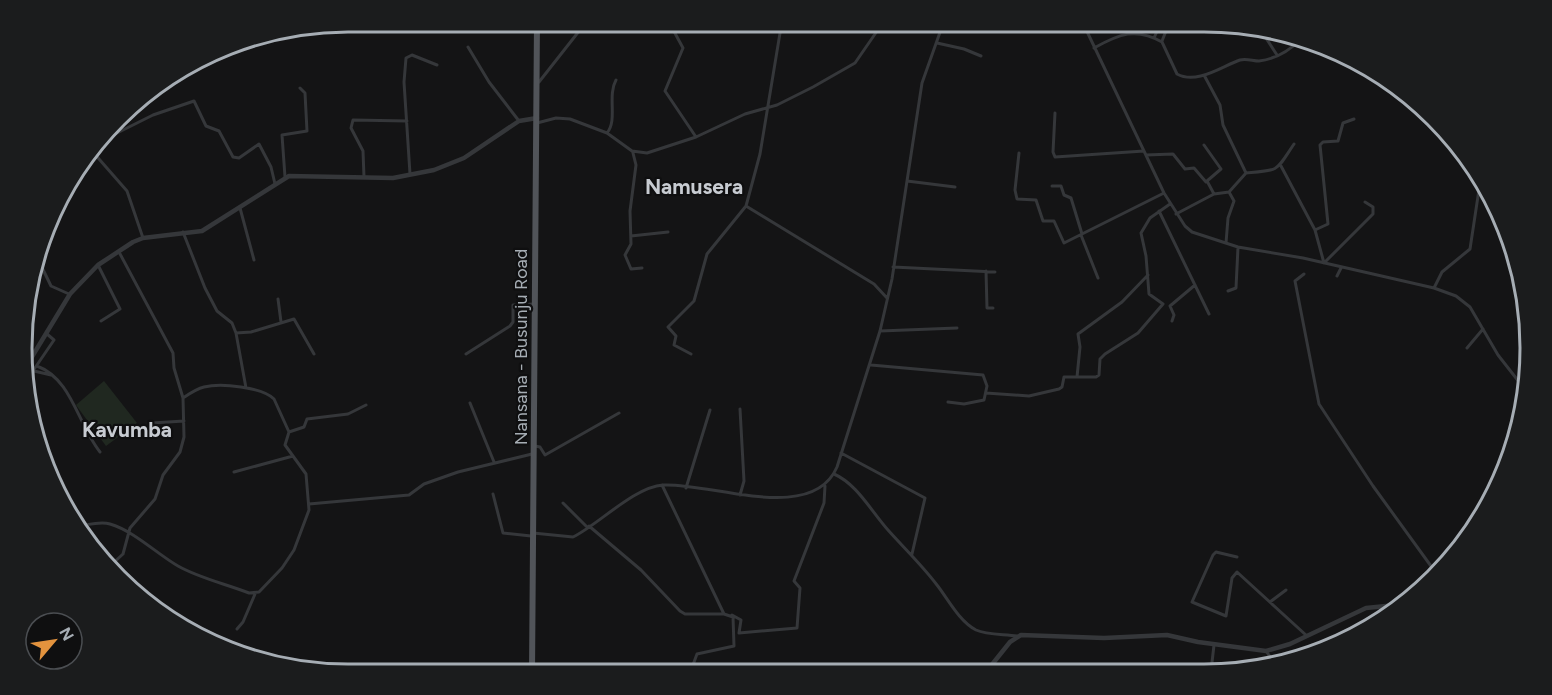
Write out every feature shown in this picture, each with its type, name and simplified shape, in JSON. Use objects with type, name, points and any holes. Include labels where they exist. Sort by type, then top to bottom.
[{"type":"main road","name":"Nansana - Busunju Road","points":[[532,664],[538,83],[535,32]]},
{"type":"street","points":[[538,83],[578,32]]},
{"type":"street","points":[[674,32],[683,48],[665,91],[696,137]]},
{"type":"street","points":[[691,354],[675,346],[676,336],[668,328],[694,301],[706,254],[746,206],[760,154],[766,107],[775,71],[780,32]]},
{"type":"street","points":[[32,357],[70,294],[98,265],[118,250],[143,238],[202,231],[285,177],[410,176],[434,170],[464,158],[519,121],[556,118],[570,118],[607,133],[632,151],[647,153],[696,137],[793,98],[850,66],[876,32]]},
{"type":"street","points":[[493,494],[503,533],[568,538],[645,492],[662,485],[740,495],[786,496],[808,493],[825,486],[834,474],[871,365],[880,331],[888,299],[922,83],[940,32]]},
{"type":"street","points":[[1087,32],[1164,193],[1176,214],[1192,232],[1238,248],[1324,263],[1434,288],[1465,302],[1498,355],[1519,382]]},
{"type":"street","points":[[1094,48],[1128,32],[1154,38],[1162,42],[1180,76],[1204,75],[1242,59],[1262,60],[1290,50],[1295,45]]},
{"type":"street","points":[[1154,38],[1157,32]]},
{"type":"street","points":[[1162,42],[1166,32]]},
{"type":"street","points":[[1266,38],[1277,55]]},
{"type":"street","points":[[937,43],[964,49],[981,56]]},
{"type":"street","points":[[468,47],[489,82],[519,121]]},
{"type":"street","points":[[410,176],[404,82],[406,58],[411,55],[437,65]]},
{"type":"street","points":[[1204,75],[1220,105],[1223,125],[1246,173]]},
{"type":"street","points":[[607,133],[610,128],[610,101],[616,80]]},
{"type":"street","points":[[285,177],[282,135],[305,132],[308,129],[305,93],[300,87]]},
{"type":"street","points":[[115,134],[153,114],[194,101],[207,126],[219,131],[233,157],[239,158],[259,144],[271,167],[274,184]]},
{"type":"street","points":[[1055,113],[1053,152],[1055,157],[1091,157],[1144,151]]},
{"type":"street","points":[[1315,230],[1328,224],[1320,145],[1323,142],[1338,141],[1343,123],[1354,119]]},
{"type":"street","points":[[364,177],[363,151],[351,128],[353,120],[408,121]]},
{"type":"street","points":[[1176,214],[1214,194],[1229,192],[1246,173],[1275,171],[1281,166],[1294,144]]},
{"type":"street","points":[[1204,145],[1221,170],[1206,182]]},
{"type":"street","points":[[632,151],[636,165],[630,211],[630,248],[625,255],[628,267],[642,268]]},
{"type":"street","points":[[1019,153],[1015,190],[1017,199],[1036,200],[1043,221],[1054,221],[1061,242],[1066,243],[1164,193]]},
{"type":"street","points":[[1146,155],[1173,154],[1185,169],[1194,168],[1214,194]]},
{"type":"street","points":[[96,156],[127,191],[143,238]]},
{"type":"street","points":[[1281,166],[1315,230],[1324,263]]},
{"type":"street","points":[[907,181],[955,187]]},
{"type":"street","points":[[1052,186],[1061,186],[1064,195],[1071,198],[1098,278]]},
{"type":"street","points":[[1434,288],[1442,272],[1471,247],[1479,191]]},
{"type":"street","points":[[1226,244],[1228,218],[1234,201],[1229,192]]},
{"type":"street","points":[[1324,263],[1373,214],[1373,207],[1365,202]]},
{"type":"street","points":[[1170,204],[1144,224],[1141,233],[1149,294],[1170,306]]},
{"type":"street","points":[[746,206],[874,285],[888,299]]},
{"type":"street","points":[[240,208],[254,260]]},
{"type":"street","points":[[1159,211],[1209,314]]},
{"type":"street","points":[[183,232],[205,288],[218,311],[232,323],[236,333],[246,388]]},
{"type":"street","points":[[631,236],[668,232]]},
{"type":"street","points":[[1228,291],[1236,288],[1238,248]]},
{"type":"street","points":[[115,561],[123,554],[130,528],[155,499],[163,475],[180,452],[184,437],[183,398],[173,353],[118,250]]},
{"type":"street","points":[[98,265],[120,309],[101,321]]},
{"type":"street","points":[[42,267],[51,286],[70,294]]},
{"type":"street","points":[[893,267],[995,272]]},
{"type":"street","points":[[1337,276],[1341,268]]},
{"type":"street","points":[[986,271],[985,307],[993,308]]},
{"type":"street","points":[[1304,274],[1295,281],[1319,404],[1373,486],[1432,567]]},
{"type":"street","points":[[1077,377],[1080,365],[1078,334],[1122,302],[1148,275]]},
{"type":"street","points":[[1170,306],[1195,285]]},
{"type":"street","points":[[278,299],[281,322]]},
{"type":"street","points":[[466,354],[510,326],[513,322],[513,305],[536,304]]},
{"type":"street","points":[[987,393],[1029,396],[1059,389],[1062,387],[1064,377],[1099,375],[1100,359],[1138,333],[1163,304]]},
{"type":"street","points":[[1170,306],[1174,315],[1172,321]]},
{"type":"street","points":[[236,333],[251,332],[281,322],[296,320],[314,354]]},
{"type":"street","points":[[880,331],[957,328]]},
{"type":"street","points":[[1467,348],[1483,329]]},
{"type":"street","points":[[47,334],[54,340],[34,371],[55,377]]},
{"type":"street","points":[[871,365],[980,374],[986,378],[987,393],[984,400],[948,402]]},
{"type":"street","points":[[37,366],[55,377],[100,452]]},
{"type":"street","points":[[183,398],[202,387],[246,388],[272,396],[289,432],[285,445],[306,474],[308,518],[294,549],[268,585],[255,594],[243,622],[237,629]]},
{"type":"street","points":[[470,403],[494,462]]},
{"type":"street","points":[[289,432],[304,427],[307,419],[348,414],[366,405]]},
{"type":"street","points":[[740,409],[744,481],[740,495]]},
{"type":"street","points":[[686,488],[710,410]]},
{"type":"street","points":[[309,504],[409,495],[424,484],[540,447],[545,455],[619,413]]},
{"type":"street","points":[[152,423],[184,421]]},
{"type":"street","points":[[841,453],[925,498],[911,555]]},
{"type":"street","points":[[234,472],[293,456]]},
{"type":"street","points":[[834,474],[844,478],[960,616],[975,629],[1017,636],[1104,638],[1167,635],[1214,645],[1266,651],[1307,636],[1366,608],[1386,606]]},
{"type":"street","points":[[662,485],[724,614]]},
{"type":"street","points":[[563,503],[641,570],[680,611],[685,614],[732,615],[741,620],[739,633],[797,628],[800,588],[794,581],[824,502],[825,486]]},
{"type":"street","points":[[87,525],[109,523],[184,569],[255,594]]},
{"type":"street","points":[[1237,557],[1216,552],[1192,602],[1226,616],[1232,578],[1237,572],[1307,636]]},
{"type":"street","points":[[1270,602],[1286,590]]},
{"type":"street","points":[[693,664],[697,654],[734,646],[732,615]]},
{"type":"street","points":[[993,664],[1017,636]]},
{"type":"street","points":[[1212,664],[1214,645]]},
{"type":"street","points":[[1266,651],[1270,656]]},
{"type":"shaded area","points":[[104,381],[137,423],[106,446],[76,405]]},
{"type":"district","name":"Namusera","points":[[694,186]]},
{"type":"district","name":"Kavumba","points":[[127,429]]}]
